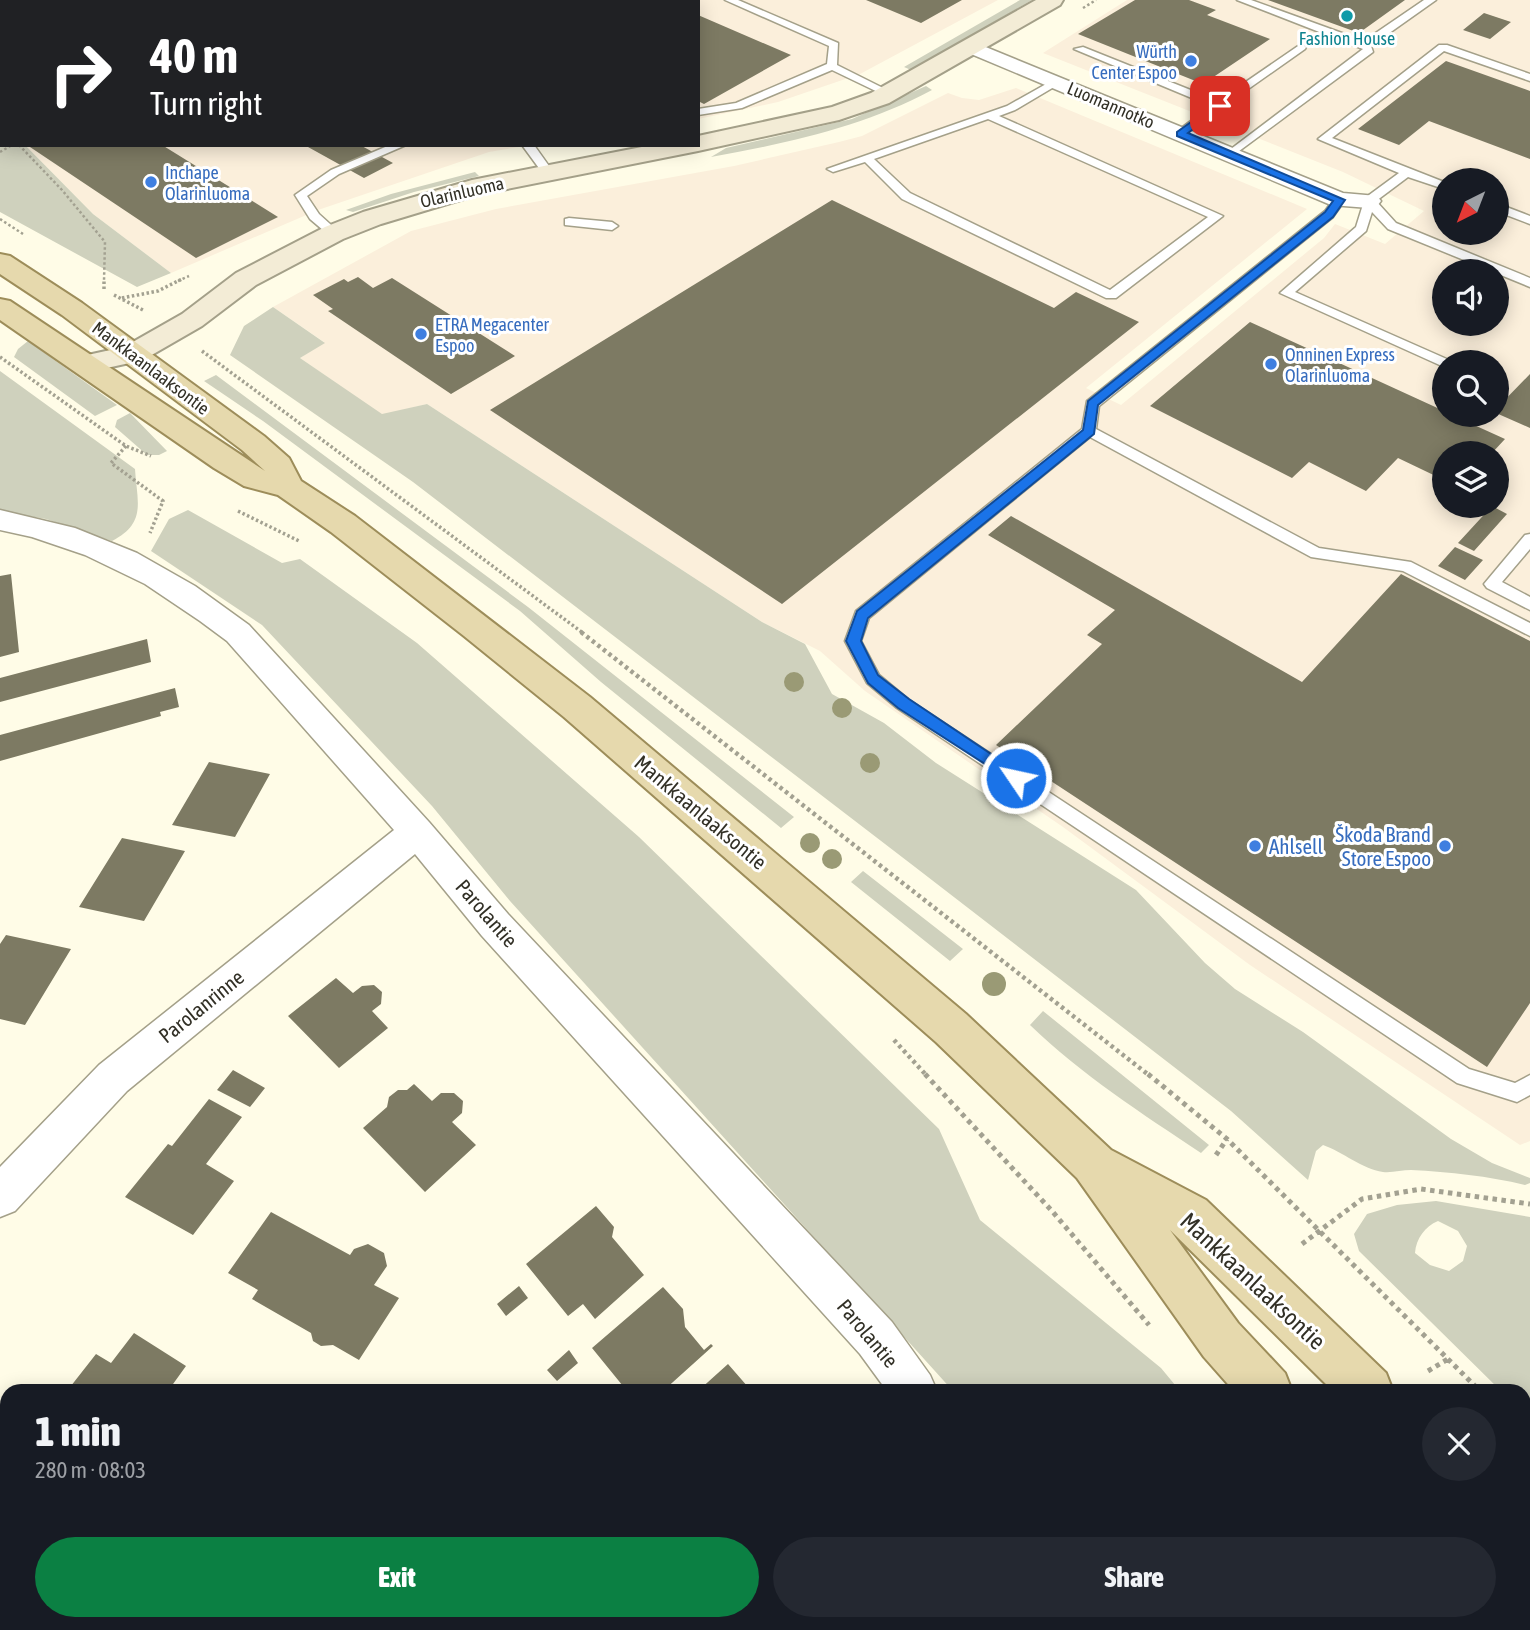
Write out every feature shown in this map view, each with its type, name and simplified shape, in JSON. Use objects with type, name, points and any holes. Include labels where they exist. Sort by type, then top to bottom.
[{"type":"main road","points":[[700,144],[839,113],[888,93],[1052,0]]},
{"type":"main road","name":"Olarinluoma","points":[[84,364],[108,336],[172,304],[246,279],[334,233],[412,204],[548,173],[682,147]]},
{"type":"main road","name":"Mankkaanlaaksontie","points":[[0,262],[108,336],[253,443],[278,465],[288,487]]},
{"type":"main road","name":"Olarinluoma","points":[[84,364],[133,354],[192,320],[246,279]]},
{"type":"main road","name":"Mankkaanlaaksontie","points":[[0,307],[255,479],[288,487],[343,524],[577,707],[951,1028],[1093,1163],[1221,1339],[1260,1384]]},
{"type":"main road","name":"Mankkaanlaaksontie","points":[[1093,1163],[1190,1216],[1361,1384]]},
{"type":"street","name":"Luomannotko","points":[[971,47],[1339,200],[1369,201]]},
{"type":"street","name":"Parolantie","points":[[0,520],[25,524],[103,549],[128,560],[205,606],[238,633],[417,832],[495,925],[876,1338],[909,1384]]},
{"type":"street","name":"Parolanrinne","points":[[0,1197],[113,1078],[417,832]]},
{"type":"lane","points":[[730,0],[834,46],[832,66]]},
{"type":"lane","points":[[1231,155],[1369,50],[1365,45],[1241,0]]},
{"type":"lane","points":[[1365,45],[1432,0]]},
{"type":"lane","points":[[1180,134],[1301,47]]},
{"type":"lane","points":[[1432,181],[1324,139],[1443,47],[1530,78]]},
{"type":"lane","points":[[1079,49],[1220,106]]},
{"type":"lane","points":[[700,112],[738,106],[832,66],[888,93]]},
{"type":"lane","points":[[833,169],[1011,108],[1055,82]]},
{"type":"lane","points":[[867,158],[906,197],[1111,295],[1217,216],[990,116]]},
{"type":"lane","points":[[334,233],[314,216],[301,195],[335,172],[395,147]]},
{"type":"lane","points":[[529,147],[548,173]]},
{"type":"lane","points":[[1407,172],[1369,201],[1362,228],[1286,293],[1432,358]]},
{"type":"lane","points":[[1339,200],[1329,214],[1092,404],[1089,431],[862,615],[853,641],[873,679],[915,711],[1464,1077],[1517,1093],[1530,1084]]},
{"type":"lane","points":[[1369,201],[1392,226],[1530,283]]},
{"type":"lane","points":[[1509,210],[1527,215]]},
{"type":"lane","points":[[569,222],[612,226]]},
{"type":"lane","points":[[1089,431],[1316,553],[1406,566],[1530,630]]},
{"type":"lane","points":[[1530,539],[1492,584],[1530,604]]},
{"type":"path","points":[[20,147],[62,190],[106,242],[103,292]]},
{"type":"path","points":[[201,351],[529,590],[1130,1059],[1227,1139],[1473,1384]]},
{"type":"path","points":[[0,357],[126,446],[160,459]]},
{"type":"path","points":[[126,446],[111,463],[163,501],[148,537]]},
{"type":"path","points":[[235,509],[308,546]]},
{"type":"path","points":[[886,1032],[1052,1211],[1151,1328]]},
{"type":"path","points":[[1216,1155],[1227,1139]]},
{"type":"path","points":[[1303,1244],[1362,1199],[1421,1189],[1530,1204]]},
{"type":"path","points":[[1428,1371],[1448,1359]]},
{"type":"shaded area","points":[[700,0],[998,0],[860,74],[778,102],[700,119]]},
{"type":"shaded area","points":[[1127,0],[1530,0],[1530,1141],[1520,1145],[1250,965],[1063,827],[865,691],[820,651],[762,622],[427,404],[382,415],[300,358],[324,342],[273,307],[411,231],[496,209],[734,166],[839,142],[862,136],[948,93],[979,100],[1016,88],[1307,209],[1086,388],[1121,405],[1324,238],[1335,224],[1385,244],[1424,211],[1343,172],[1043,53]]},
{"type":"shaded area","points":[[27,147],[519,147],[489,152],[318,210],[171,273],[93,214]]},
{"type":"green space","points":[[1020,0],[1032,0],[911,70],[904,67]]},
{"type":"green space","points":[[926,86],[932,90],[852,124],[768,146],[711,157],[726,148],[852,119]]},
{"type":"green space","points":[[0,147],[27,147],[93,214],[171,273],[137,287],[0,212]]},
{"type":"green space","points":[[475,172],[479,176],[414,192],[353,212],[346,210],[391,194]]},
{"type":"green space","points":[[273,307],[325,343],[300,358],[382,414],[427,404],[762,622],[805,644],[832,694],[884,723],[936,763],[1136,890],[1205,963],[1235,989],[1303,1032],[1451,1139],[1492,1163],[1530,1178],[1530,1183],[1525,1185],[1440,1172],[1383,1172],[1368,1168],[1323,1145],[1316,1151],[1308,1180],[1231,1111],[413,482],[230,355],[244,326]]},
{"type":"green space","points":[[28,341],[117,405],[95,416],[14,357],[18,349]]},
{"type":"green space","points":[[0,371],[135,469],[137,511],[131,527],[123,534],[112,541],[46,519],[0,511]]},
{"type":"green space","points":[[216,375],[528,607],[794,817],[781,828],[601,682],[520,611],[263,421],[204,381]]},
{"type":"green space","points":[[130,413],[167,451],[159,455],[147,455],[115,427],[117,420]]},
{"type":"green space","points":[[188,510],[282,563],[300,559],[417,643],[639,837],[939,1129],[980,1220],[1161,1368],[1174,1384],[947,1384],[510,901],[432,806],[262,625],[151,551],[169,519]]},
{"type":"green space","points":[[863,871],[963,949],[950,961],[851,882]]},
{"type":"green space","points":[[1043,1011],[1209,1145],[1201,1153],[1112,1093],[1070,1060],[1030,1025]]},
{"type":"green space","points":[[1436,1201],[1530,1217],[1530,1384],[1494,1384],[1359,1251],[1354,1234],[1367,1214],[1397,1205]],"holes":[[[1438,1221],[1458,1231],[1467,1246],[1463,1261],[1449,1271],[1430,1265],[1415,1253],[1422,1234]]]},
{"type":"building","points":[[866,0],[962,0],[921,23]]},
{"type":"building","name":"Würth Center Espoo","points":[[1135,0],[1189,0],[1216,10],[1207,15],[1270,39],[1203,84],[1078,34]]},
{"type":"building","name":"Fashion House","points":[[1268,0],[1405,0],[1359,33]]},
{"type":"building","points":[[1484,13],[1511,22],[1490,39],[1463,30]]},
{"type":"building","points":[[700,16],[791,55],[704,104],[700,102]]},
{"type":"building","points":[[1446,61],[1530,91],[1530,159],[1429,121],[1399,145],[1358,129]]},
{"type":"building","name":"Inchape Olarinluoma","points":[[30,147],[165,147],[278,217],[196,258]]},
{"type":"building","points":[[308,147],[364,147],[393,163],[364,178]]},
{"type":"building","points":[[832,200],[1054,308],[1076,292],[1139,322],[782,604],[490,410]]},
{"type":"building","name":"ETRA Megacenter Espoo","points":[[358,277],[373,288],[392,278],[515,356],[451,394],[328,311],[333,309],[313,295],[344,279],[348,282]]},
{"type":"building","name":"Onninen Express Olarinluoma","points":[[1250,322],[1432,405],[1432,427],[1478,427],[1505,439],[1432,441],[1432,474],[1398,458],[1366,491],[1309,462],[1292,478],[1150,406]]},
{"type":"building","points":[[1530,374],[1530,428],[1509,419],[1509,396]]},
{"type":"building","points":[[1011,516],[1302,682],[1401,574],[1530,641],[1530,1003],[1487,1067],[996,745],[1102,644],[1087,635],[1115,610],[988,535]]},
{"type":"building","points":[[1481,518],[1503,518],[1474,551],[1458,543]]},
{"type":"building","points":[[1455,547],[1483,560],[1465,580],[1438,566]]},
{"type":"building","points":[[11,574],[19,652],[0,657],[0,576]]},
{"type":"building","points":[[147,639],[151,662],[0,702],[0,678]]},
{"type":"building","points":[[175,688],[179,707],[160,712],[161,716],[0,761],[0,735]]},
{"type":"building","points":[[209,762],[270,774],[235,837],[172,825]]},
{"type":"building","points":[[122,838],[185,851],[144,921],[79,907]]},
{"type":"building","points":[[6,935],[71,949],[25,1025],[0,1019],[0,944]]},
{"type":"building","points":[[336,978],[353,993],[362,986],[374,985],[382,992],[381,1004],[372,1011],[388,1028],[339,1068],[288,1016]]},
{"type":"building","points":[[233,1070],[265,1088],[250,1107],[217,1090]]},
{"type":"building","points":[[414,1084],[432,1101],[441,1093],[454,1093],[463,1101],[462,1113],[452,1122],[476,1145],[425,1192],[363,1128],[387,1107],[389,1097]]},
{"type":"building","points":[[209,1099],[242,1117],[206,1164],[234,1181],[193,1235],[125,1197],[168,1144],[172,1146]]},
{"type":"building","points":[[596,1206],[614,1227],[612,1237],[644,1275],[595,1319],[583,1304],[568,1316],[526,1264]]},
{"type":"building","points":[[271,1212],[350,1255],[354,1249],[368,1244],[384,1253],[387,1266],[374,1285],[399,1298],[359,1360],[333,1345],[321,1346],[313,1341],[311,1333],[252,1299],[258,1290],[228,1273]]},
{"type":"building","points":[[519,1286],[528,1298],[506,1316],[497,1304]]},
{"type":"building","points":[[663,1287],[683,1309],[685,1327],[704,1350],[711,1344],[713,1346],[671,1384],[621,1384],[592,1348]]},
{"type":"building","points":[[134,1333],[186,1366],[173,1384],[72,1384],[96,1354],[111,1363]]},
{"type":"building","points":[[569,1350],[578,1363],[557,1381],[547,1370]]},
{"type":"building","points":[[728,1364],[745,1384],[706,1384]]},
{"type":"place","name":"Fashion House","points":[[1347,16]]},
{"type":"place","name":"Würth Center Espoo","points":[[1191,61]]},
{"type":"place","name":"Inchape Olarinluoma","points":[[151,182]]},
{"type":"place","name":"ETRA Megacenter Espoo","points":[[421,334]]},
{"type":"place","name":"Onninen Express Olarinluoma","points":[[1271,364]]},
{"type":"place","name":"Ahlsell","points":[[1255,846]]},
{"type":"place","name":"Škoda Brand Store Espoo","points":[[1445,846]]},
{"type":"route","points":[[1016,778],[904,704],[873,679],[853,641],[862,615],[1089,431],[1092,404],[1329,214],[1339,200],[1180,134],[1220,106]]}]
